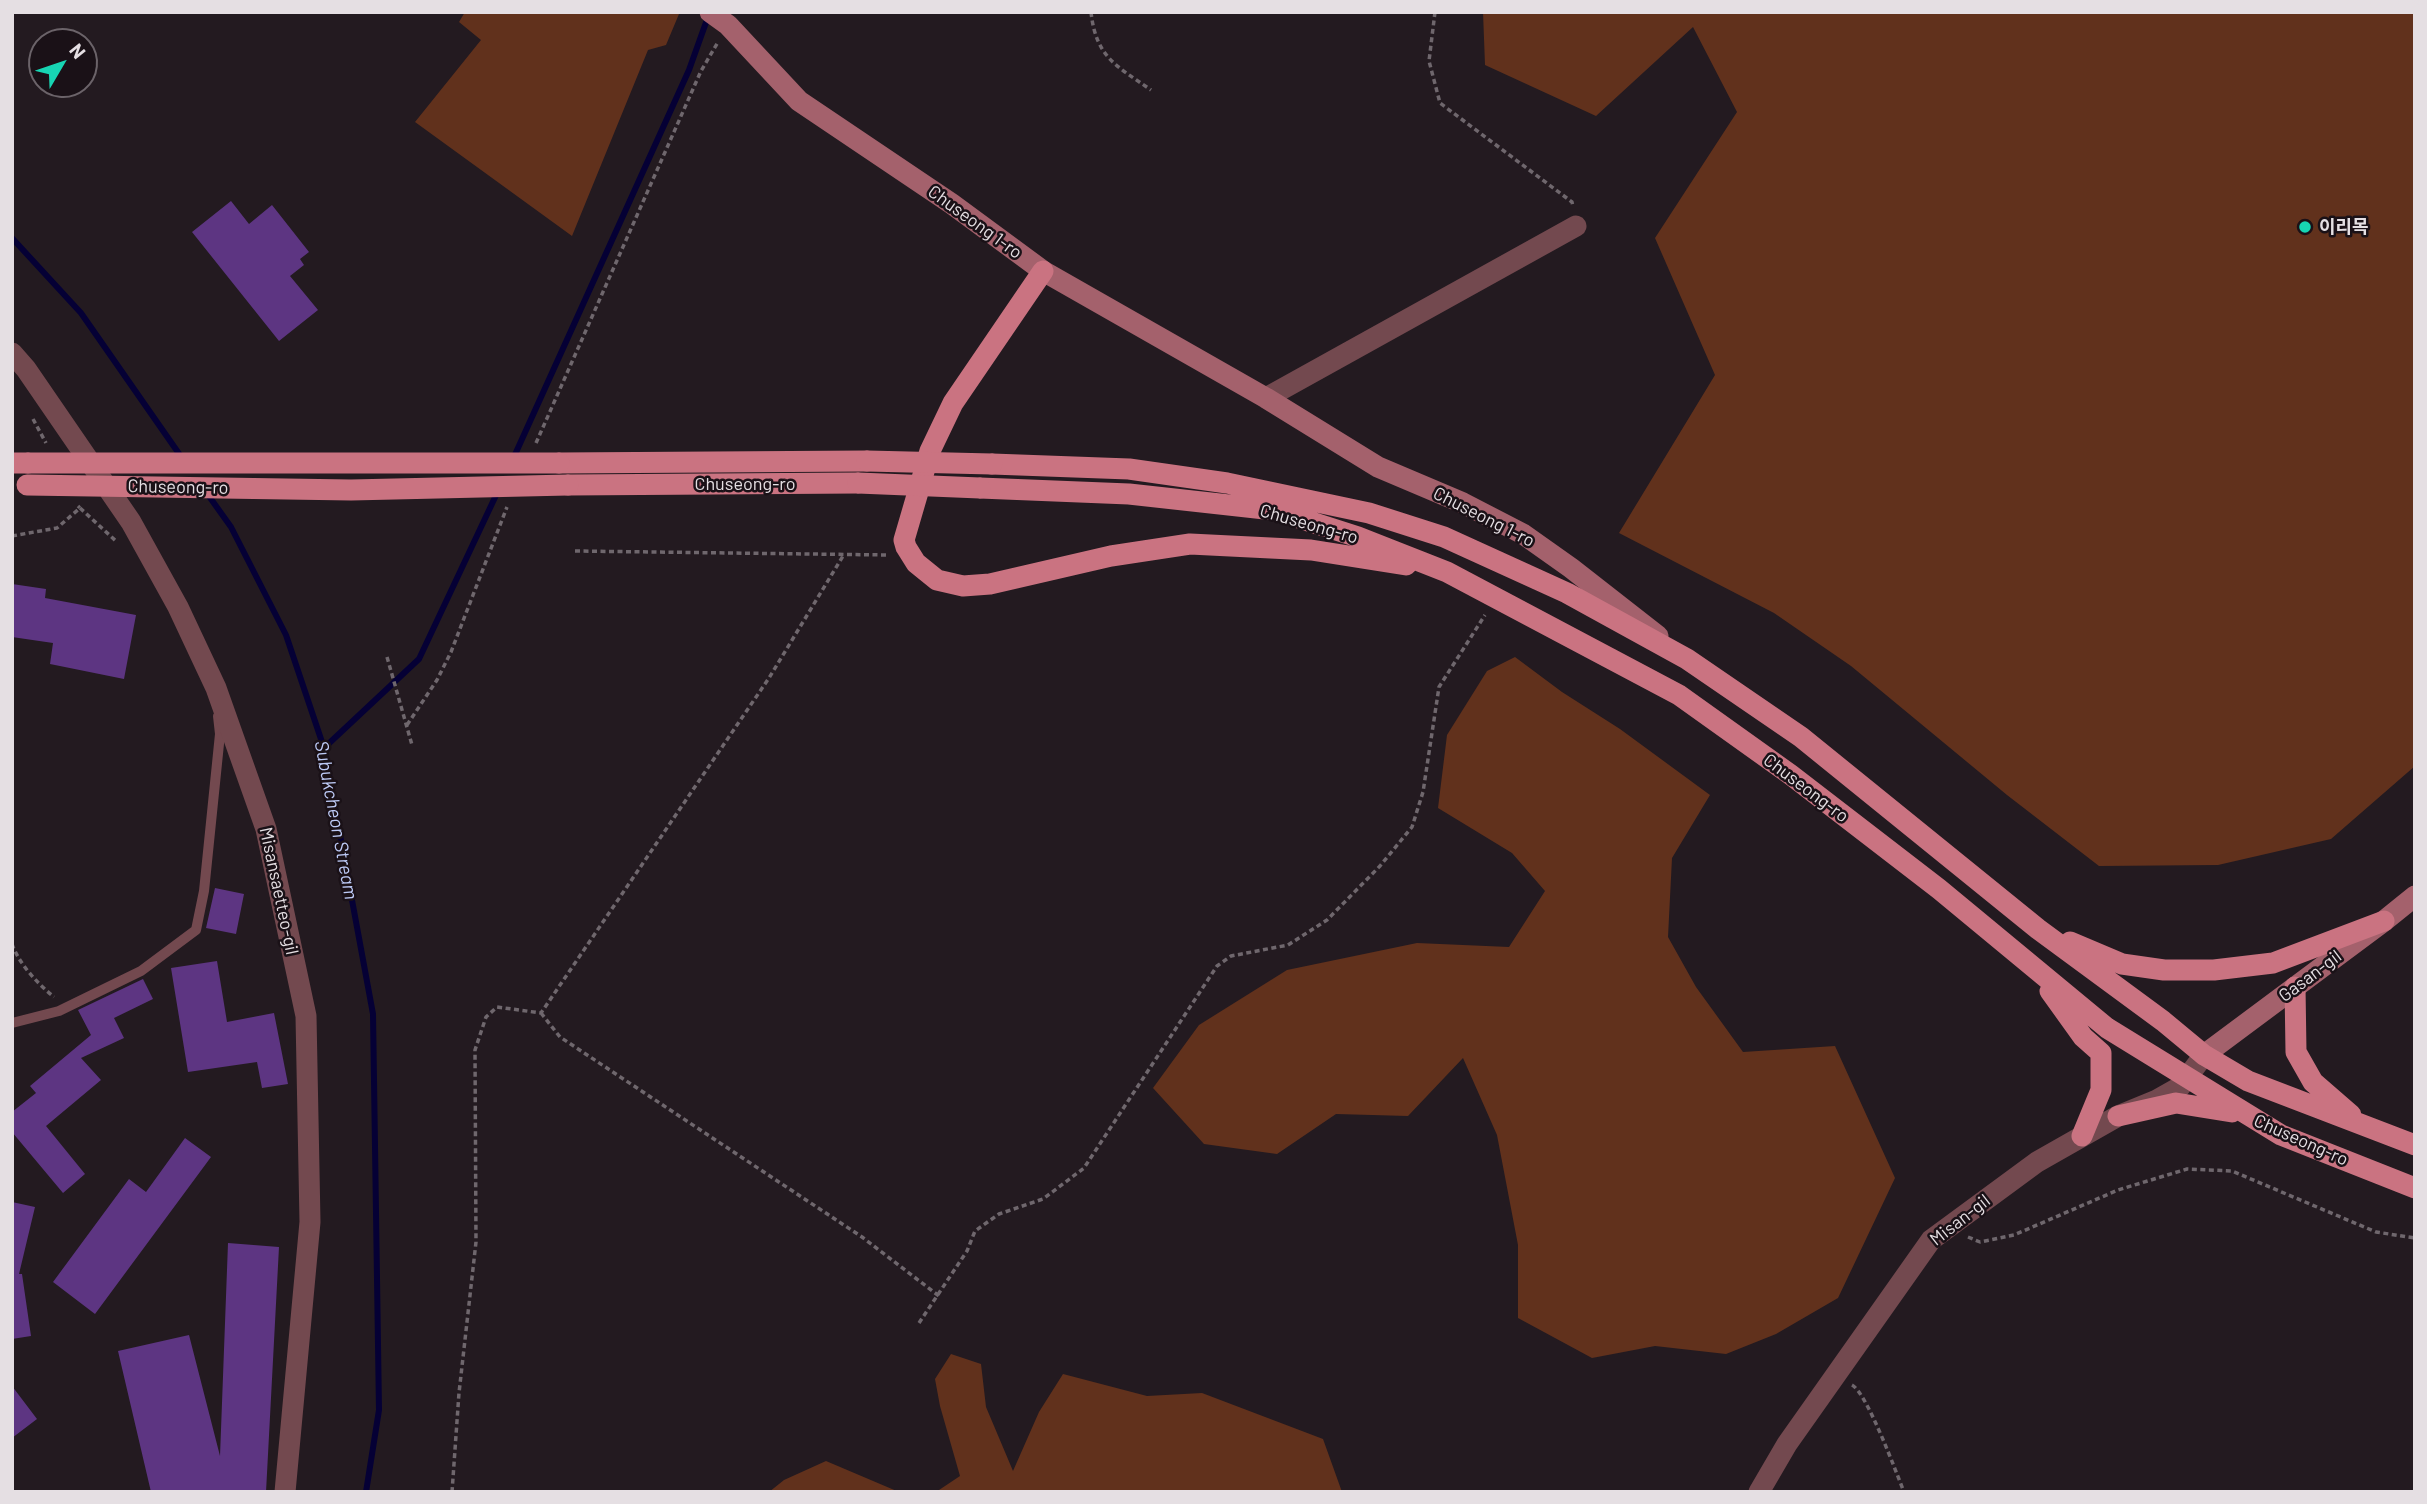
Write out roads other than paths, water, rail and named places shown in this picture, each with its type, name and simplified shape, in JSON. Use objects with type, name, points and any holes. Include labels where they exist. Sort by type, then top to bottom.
[{"type":"main road","points":[[1043,271],[953,403],[930,451],[904,540],[916,563],[937,580],[963,586],[990,584],[1111,556],[1190,544],[1311,550],[1447,572]]},
{"type":"main road","name":"Chuseong-ro","points":[[20,463],[867,461],[1129,469],[1227,483],[1369,513],[1444,537],[1567,593],[1687,659],[1801,737],[2038,929],[2163,1021],[2204,1055],[2248,1080],[2415,1145]]},
{"type":"main road","name":"Chuseong-ro","points":[[20,485],[351,490],[858,483],[1129,494],[1274,510],[1358,537],[1447,572],[1679,695],[1802,783],[1939,889],[2107,1028],[2281,1135],[2415,1188]]},
{"type":"main road","points":[[2038,929],[2122,964],[2164,970],[2214,970],[2273,963],[2384,921]]},
{"type":"main road","points":[[2032,967],[2083,1037],[2101,1054],[2101,1090],[2082,1136]]},
{"type":"main road","points":[[2295,987],[2296,1052],[2313,1082],[2363,1125]]},
{"type":"main road","points":[[2118,1116],[2176,1103],[2245,1115]]},
{"type":"street","name":"Chuseong 1-ro","points":[[721,17],[799,101],[952,204],[1043,271],[1266,398],[1378,467],[1463,503],[1522,534],[1571,568],[1687,659]]},
{"type":"street","points":[[1266,398],[1576,226]]},
{"type":"street","name":"Misansaetteo-gil","points":[[12,354],[26,369],[131,522],[178,607],[216,688],[266,829],[306,1016],[310,1222],[285,1492]]},
{"type":"street","name":"Gasan-gil","points":[[2204,1055],[2415,896]]},
{"type":"street","name":"Misan-gil","points":[[1759,1492],[1787,1444],[1931,1240],[2037,1162],[2118,1116],[2180,1087],[2204,1055]]},
{"type":"lane","points":[[12,1023],[66,1008],[141,971],[195,930],[204,891],[220,734],[216,688]]},
{"type":"waterway","points":[[513,459],[689,70],[709,14]]},
{"type":"waterway","name":"Subukcheon Stream","points":[[12,238],[81,313],[182,458]]},
{"type":"waterway","points":[[324,748],[419,659],[498,491]]},
{"type":"waterway","name":"Subukcheon Stream","points":[[206,492],[231,527],[286,635],[324,748],[373,1014],[379,1410],[366,1492]]},
{"type":"place","name":"이리목","points":[[2305,227]]}]
